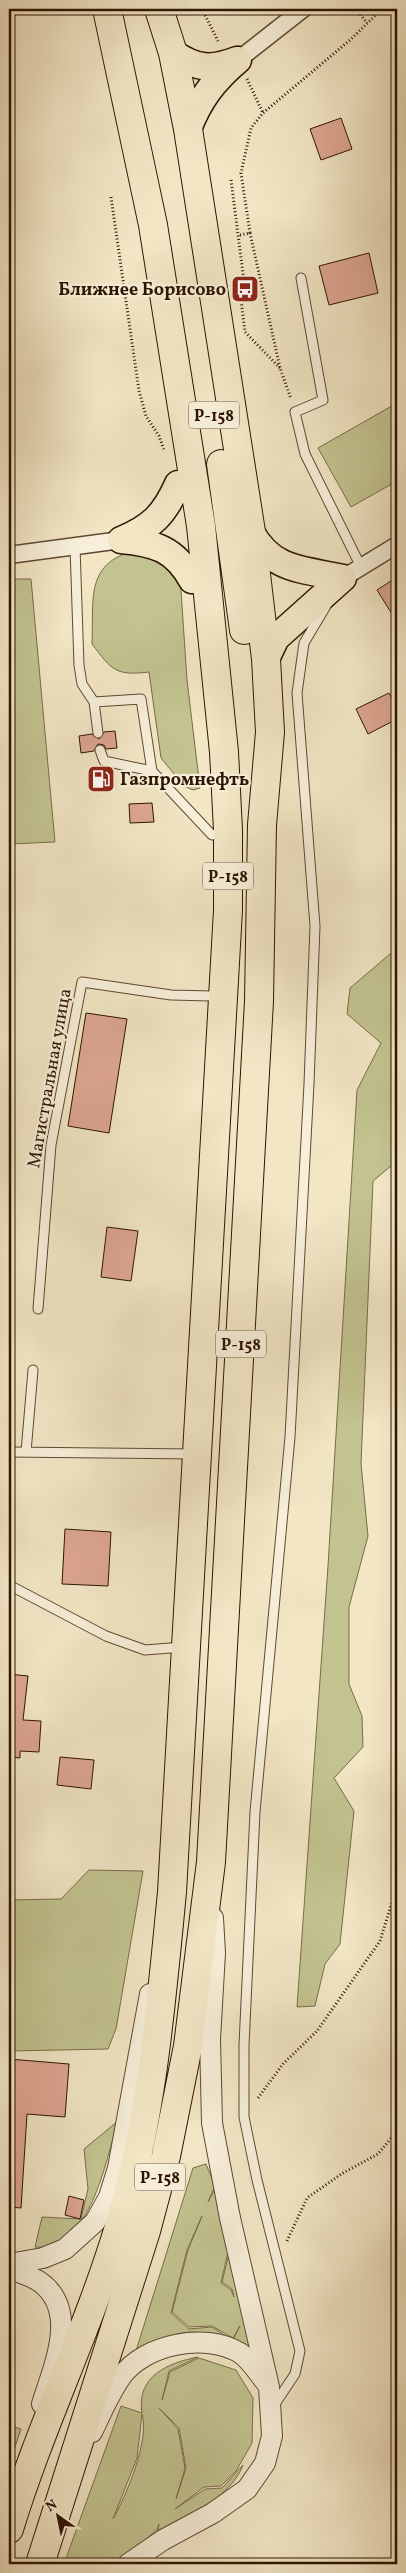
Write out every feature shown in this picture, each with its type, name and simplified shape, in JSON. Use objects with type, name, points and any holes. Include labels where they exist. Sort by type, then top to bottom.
[{"type":"highway","name":"Р-158","points":[[12,2520],[118,2228],[139,2153],[157,2042],[172,1892],[228,910],[228,830],[224,752],[201,526],[152,224],[127,93],[107,9]]},
{"type":"highway","name":"Р-158","points":[[40,2564],[140,2249],[166,2156],[188,2046],[211,1862],[260,1001],[262,825],[247,651],[178,168],[164,91],[145,9]]},
{"type":"highway","points":[[159,9],[173,53],[188,129],[251,532],[266,659],[270,732],[262,825]]},
{"type":"highway","points":[[127,93],[133,170],[185,523],[205,698],[212,835],[211,1035],[216,1130]]},
{"type":"main road","points":[[173,53],[186,62],[217,68],[230,56]]},
{"type":"main road","points":[[188,129],[196,107],[218,77],[230,56]]},
{"type":"main road","points":[[121,540],[139,532],[156,520],[168,508],[178,484]]},
{"type":"main road","points":[[251,532],[258,546],[279,564],[352,573]]},
{"type":"main road","points":[[121,540],[144,542],[168,550],[185,568],[192,580]]},
{"type":"main road","points":[[266,659],[276,638],[352,573]]},
{"type":"street","points":[[230,56],[303,9]]},
{"type":"street","points":[[9,555],[121,540]]},
{"type":"street","points":[[352,573],[397,545]]},
{"type":"street","points":[[128,2564],[163,2540],[213,2513],[247,2489],[265,2463],[272,2436],[270,2387],[230,2218],[212,2123],[210,2039],[215,1952],[211,1862]]},
{"type":"street","points":[[9,2264],[43,2258],[65,2249],[95,2222],[109,2197],[118,2168],[156,1960],[172,1892]]},
{"type":"street","points":[[9,2268],[40,2282],[50,2292],[61,2317],[62,2331],[60,2345],[38,2419],[12,2520]]},
{"type":"street","points":[[66,2483],[121,2376],[150,2353],[181,2343],[210,2344],[241,2354],[270,2387]]},
{"type":"lane","points":[[272,2408],[295,2374],[300,2351],[257,2180],[244,2117],[244,2045],[255,1812],[290,1437],[315,926],[297,693],[304,643],[352,573],[305,454],[295,412],[323,400],[301,278]]},
{"type":"lane","points":[[75,547],[80,674],[82,684],[94,702],[98,733]]},
{"type":"lane","points":[[94,702],[141,699],[152,770],[212,835]]},
{"type":"lane","points":[[100,750],[104,761],[152,770]]},
{"type":"lane","name":"Магистральная улица","points":[[38,1309],[51,1145],[82,982],[171,995],[211,996]]},
{"type":"lane","points":[[26,1452],[33,1370]]},
{"type":"lane","points":[[9,1452],[197,1454]]},
{"type":"lane","points":[[9,1585],[106,1636],[145,1650],[186,1647]]},
{"type":"path","points":[[202,9],[230,56]]},
{"type":"path","points":[[356,9],[367,23]]},
{"type":"path","points":[[295,412],[280,368],[250,233],[241,173],[251,128],[264,113],[382,9]]},
{"type":"path","points":[[230,180],[240,235],[245,289],[241,300],[245,332],[280,368]]},
{"type":"path","points":[[112,197],[139,391],[146,416],[159,436],[166,458]]},
{"type":"path","points":[[240,235],[250,233]]},
{"type":"path","points":[[244,2117],[283,2064],[317,2031],[380,1941],[397,1886]]},
{"type":"path","points":[[279,2265],[286,2250],[287,2239],[307,2198],[343,2173],[378,2154],[397,2130]]},
{"type":"green space","points":[[397,403],[397,481],[351,507],[318,448]]},
{"type":"green space","points":[[141,549],[180,576],[187,680],[200,788],[193,790],[184,786],[161,758],[149,672],[121,672],[110,665],[92,644],[93,596],[101,572],[110,562]]},
{"type":"green space","points":[[9,579],[31,579],[55,842],[9,844]]},
{"type":"green space","points":[[397,948],[397,1161],[373,1181],[361,1464],[368,1536],[349,1607],[349,1684],[362,1716],[363,1747],[334,1778],[354,1811],[340,1944],[325,1964],[315,2006],[297,2007],[328,1566],[357,1090],[381,1043],[347,1014],[350,988]]},
{"type":"green space","points":[[89,1870],[143,1871],[116,2029],[108,2049],[9,2051],[9,1900],[61,1899]]},
{"type":"green space","points":[[118,2121],[93,2201],[82,2220],[69,2235],[54,2245],[35,2247],[42,2217],[81,2219],[88,2189],[84,2149]]},
{"type":"green space","points":[[206,2164],[215,2186],[208,2202],[215,2189],[229,2247],[221,2283],[231,2290],[234,2297],[232,2289],[222,2282],[231,2245],[257,2354],[244,2343],[233,2340],[240,2326],[233,2338],[212,2326],[189,2327],[172,2312],[188,2250],[202,2216],[187,2250],[171,2313],[189,2329],[212,2327],[232,2340],[203,2333],[181,2333],[161,2340],[135,2354],[193,2168]]},
{"type":"green space","points":[[198,2357],[169,2371],[162,2400],[170,2372],[199,2358],[236,2370],[253,2398],[252,2443],[236,2471],[221,2486],[204,2487],[175,2509],[205,2489],[222,2488],[243,2465],[237,2477],[218,2496],[195,2512],[158,2531],[159,2524],[157,2530],[116,2564],[64,2564],[121,2406],[142,2413],[141,2400],[144,2389],[149,2381],[156,2373]],"holes":[[[159,2408],[179,2428],[186,2468],[176,2499],[185,2468],[178,2429]],[[142,2414],[144,2425],[140,2453],[130,2483],[113,2519],[137,2458]]]},
{"type":"green space","points":[[12,2426],[21,2429],[9,2465]]},
{"type":"building","points":[[341,118],[352,149],[321,160],[310,129]]},
{"type":"building","points":[[369,253],[378,293],[329,305],[319,266]]},
{"type":"building","points":[[397,577],[397,622],[377,590]]},
{"type":"building","points":[[389,693],[397,708],[397,719],[368,734],[356,709]]},
{"type":"building","points":[[115,731],[117,748],[106,749],[104,745],[98,744],[94,751],[81,753],[79,736],[92,734],[99,739],[104,732]]},
{"type":"building","points":[[152,803],[154,822],[130,823],[129,804]]},
{"type":"building","points":[[86,1013],[127,1019],[109,1133],[68,1126]]},
{"type":"building","points":[[107,1227],[138,1231],[131,1281],[101,1277]]},
{"type":"building","points":[[65,1529],[111,1532],[108,1586],[62,1584]]},
{"type":"building","points":[[9,1674],[28,1676],[23,1720],[41,1721],[39,1752],[20,1751],[20,1758],[9,1757]]},
{"type":"building","points":[[60,1757],[94,1760],[91,1789],[57,1785]]},
{"type":"building","points":[[9,2059],[69,2064],[65,2117],[27,2114],[21,2208],[9,2207]]},
{"type":"building","points":[[69,2196],[84,2200],[80,2219],[65,2215]]},
{"type":"place","name":"Ближнее Борисово","points":[[245,289]]},
{"type":"place","name":"Газпромнефть","points":[[101,779]]}]
